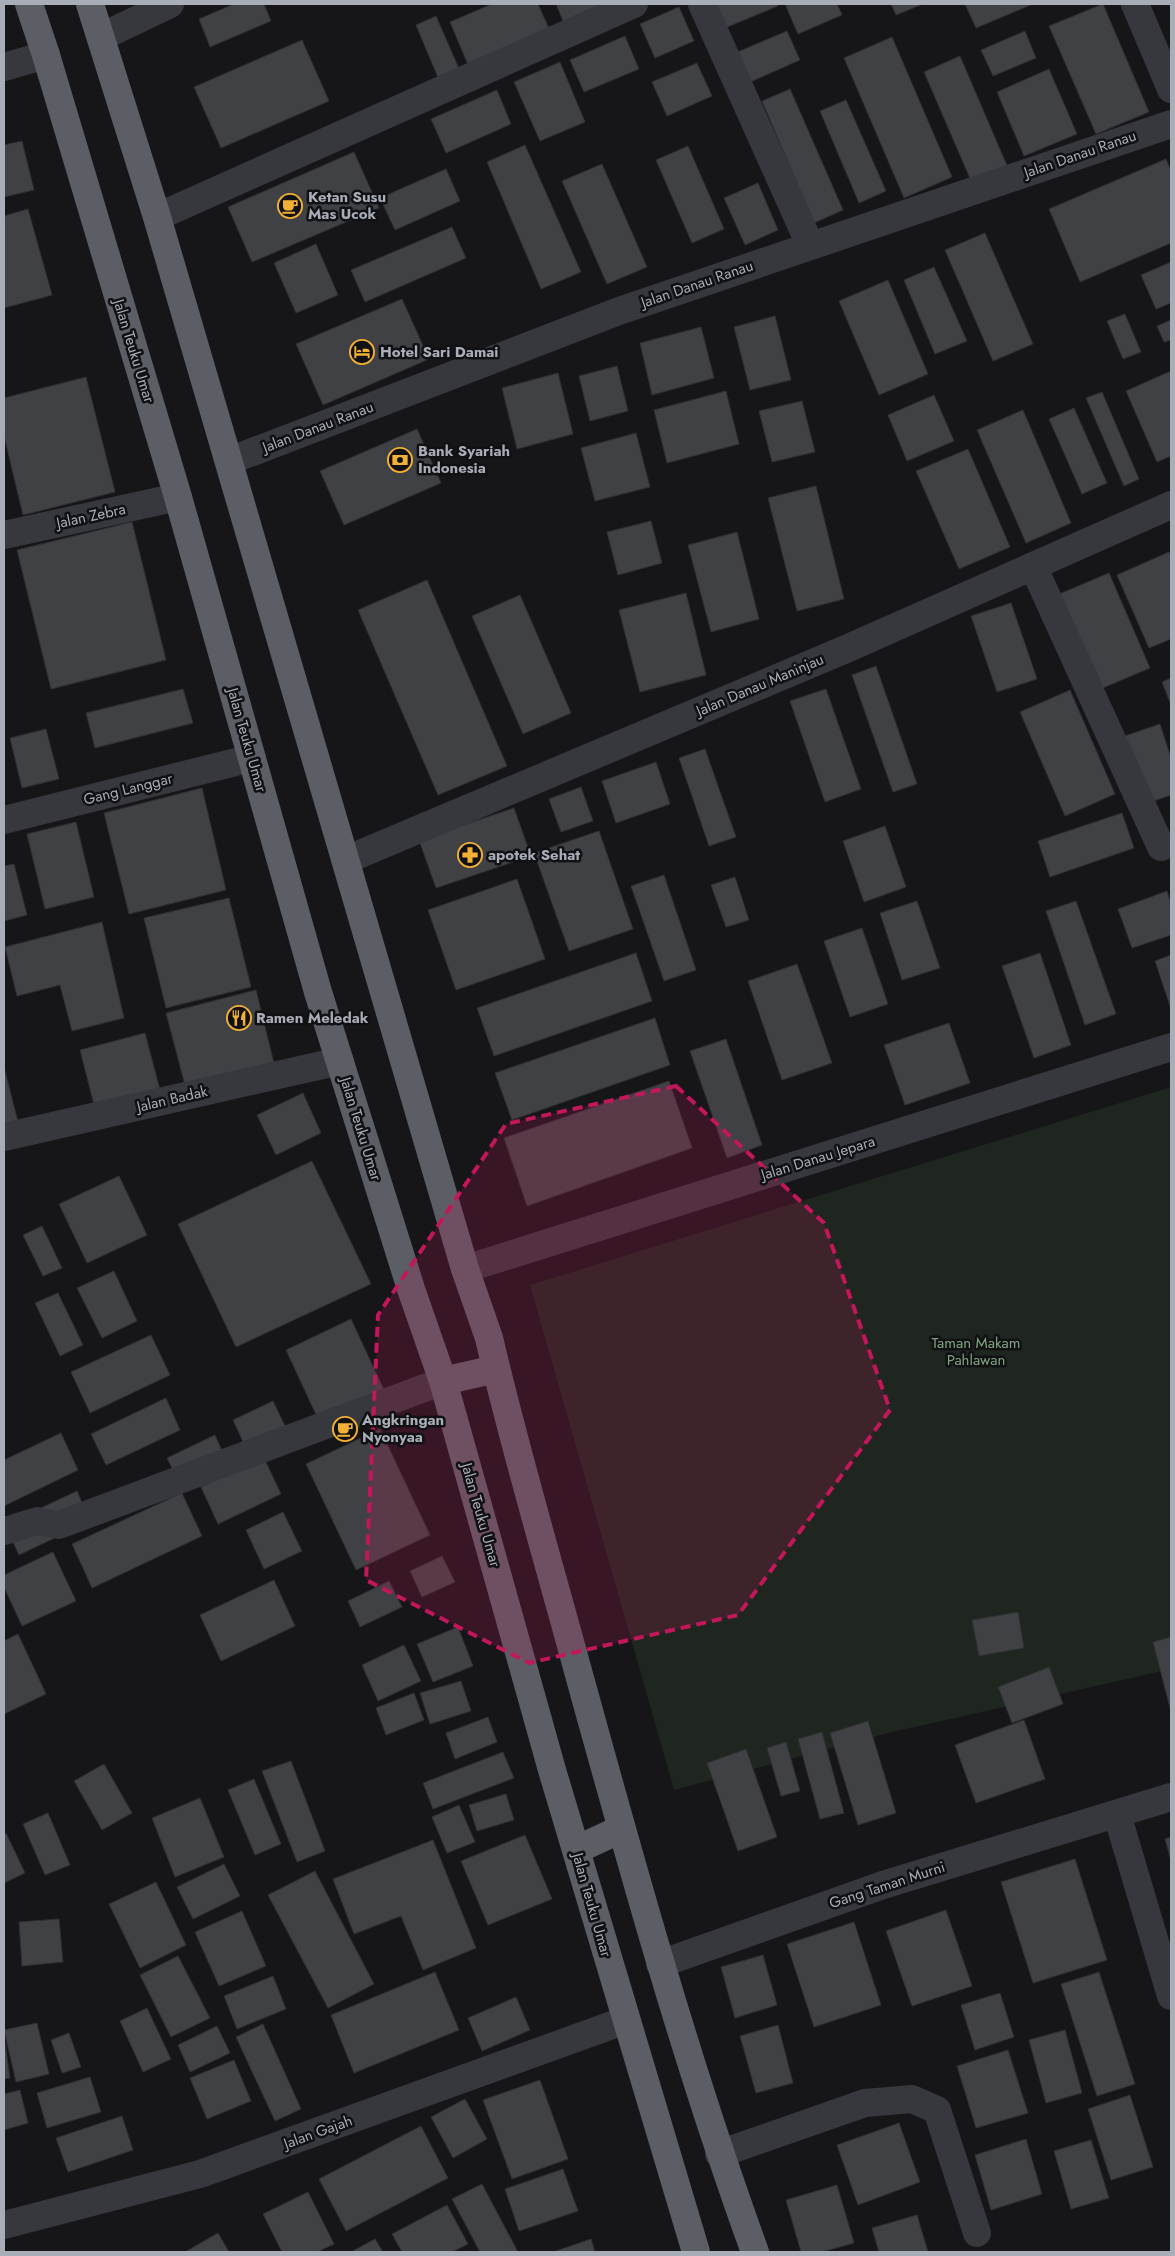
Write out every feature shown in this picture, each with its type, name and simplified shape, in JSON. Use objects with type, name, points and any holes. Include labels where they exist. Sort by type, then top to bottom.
[{"type":"highway","name":"Jalan Teuku Umar","points":[[29,4],[46,55],[178,497],[340,1061],[411,1290],[443,1380],[576,1850],[696,2252]]},
{"type":"highway","points":[[90,4],[157,217],[466,1269],[489,1338],[621,1829],[660,1964],[720,2154],[755,2252]]},
{"type":"highway","points":[[443,1380],[496,1368]]},
{"type":"highway","points":[[576,1850],[621,1829]]},
{"type":"street","points":[[101,37],[170,4]]},
{"type":"street","points":[[157,217],[634,4]]},
{"type":"street","points":[[702,4],[810,245]]},
{"type":"street","points":[[1135,4],[1171,89]]},
{"type":"street","points":[[4,67],[46,55]]},
{"type":"street","name":"Jalan Danau Ranau","points":[[229,461],[619,311],[1171,124]]},
{"type":"street","name":"Jalan Zebra","points":[[4,535],[178,497]]},
{"type":"street","name":"Jalan Danau Maninjau","points":[[346,860],[846,649],[1171,506]]},
{"type":"street","points":[[1033,566],[1161,847]]},
{"type":"street","name":"Gang Langgar","points":[[4,820],[252,758]]},
{"type":"street","name":"Jalan Danau Jepara","points":[[466,1269],[1171,1047]]},
{"type":"street","name":"Jalan Badak","points":[[4,1138],[340,1061]]},
{"type":"street","points":[[5,1532],[37,1521],[59,1525],[443,1380]]},
{"type":"street","name":"Gang Taman Murni","points":[[660,1964],[882,1885],[1171,1797]]},
{"type":"street","points":[[1117,1814],[1171,1996]]},
{"type":"street","name":"Jalan Gajah","points":[[4,2225],[200,2174],[626,2020]]},
{"type":"street","points":[[720,2154],[865,2104],[912,2099],[937,2110],[977,2233]]},
{"type":"highlighted area","points":[[676,1086],[824,1223],[890,1410],[738,1615],[529,1663],[366,1580],[378,1315],[506,1124]]},
{"type":"green space","name":"Taman Makam Pahlawan","points":[[1171,1087],[1171,1669],[884,1734],[674,1790],[530,1285]]},
{"type":"building","points":[[234,4],[264,4],[271,21],[210,47],[199,19]]},
{"type":"building","points":[[492,4],[538,4],[550,31],[469,67],[450,22]]},
{"type":"building","points":[[556,4],[622,4],[566,28]]},
{"type":"building","points":[[709,4],[777,4],[778,6],[720,30]]},
{"type":"building","points":[[785,4],[837,4],[842,15],[798,34]]},
{"type":"building","points":[[891,4],[923,4],[896,15]]},
{"type":"building","points":[[965,4],[1033,4],[976,28]]},
{"type":"building","points":[[1103,4],[1149,112],[1096,134],[1049,26]]},
{"type":"building","points":[[679,7],[694,41],[655,58],[640,24]]},
{"type":"building","points":[[436,16],[460,71],[439,80],[416,25]]},
{"type":"building","points":[[787,31],[800,60],[748,83],[735,53]]},
{"type":"building","points":[[1025,31],[1036,58],[993,76],[981,50]]},
{"type":"building","points":[[625,36],[639,69],[584,92],[570,60]]},
{"type":"building","points":[[892,37],[952,177],[904,198],[844,58]]},
{"type":"building","points":[[302,40],[329,101],[221,148],[194,87]]},
{"type":"building","points":[[960,56],[1008,168],[972,183],[924,72]]},
{"type":"building","points":[[560,62],[585,122],[540,141],[514,82]]},
{"type":"building","points":[[697,63],[712,96],[667,116],[652,82]]},
{"type":"building","points":[[1049,69],[1077,134],[1024,156],[997,92]]},
{"type":"building","points":[[790,89],[843,210],[814,223],[762,101]]},
{"type":"building","points":[[497,90],[511,124],[446,153],[431,119]]},
{"type":"building","points":[[846,100],[886,191],[859,203],[820,111]]},
{"type":"building","points":[[22,141],[34,190],[4,197],[4,145]]},
{"type":"building","points":[[525,145],[581,272],[541,289],[487,162]]},
{"type":"building","points":[[688,146],[724,229],[692,243],[656,160]]},
{"type":"building","points":[[354,152],[379,208],[252,262],[228,207]]},
{"type":"building","points":[[1166,159],[1171,171],[1171,243],[1080,282],[1049,209]]},
{"type":"building","points":[[602,164],[647,267],[607,284],[562,181]]},
{"type":"building","points":[[446,169],[460,201],[395,230],[380,198]]},
{"type":"building","points":[[758,183],[778,230],[745,245],[724,198]]},
{"type":"building","points":[[28,209],[52,295],[4,308],[4,216]]},
{"type":"building","points":[[452,227],[466,258],[365,302],[351,270]]},
{"type":"building","points":[[985,233],[1033,344],[993,361],[945,250]]},
{"type":"building","points":[[316,244],[338,295],[296,313],[274,263]]},
{"type":"building","points":[[1171,262],[1171,303],[1156,309],[1141,275]]},
{"type":"building","points":[[934,267],[967,341],[935,354],[904,280]]},
{"type":"building","points":[[888,280],[928,374],[879,395],[839,301]]},
{"type":"building","name":"Hotel Sari Damai","points":[[402,299],[429,359],[323,405],[296,344]]},
{"type":"building","points":[[1125,314],[1141,352],[1123,359],[1107,321]]},
{"type":"building","points":[[775,316],[791,380],[750,390],[734,327]]},
{"type":"building","points":[[1171,320],[1171,340],[1164,342],[1157,326]]},
{"type":"building","points":[[701,327],[714,378],[652,395],[640,343]]},
{"type":"building","points":[[617,366],[628,411],[590,421],[579,376]]},
{"type":"building","points":[[1171,371],[1171,456],[1157,462],[1126,391]]},
{"type":"building","points":[[558,373],[573,434],[517,449],[502,388]]},
{"type":"building","points":[[86,377],[115,492],[23,515],[4,436],[4,398]]},
{"type":"building","points":[[726,391],[739,444],[667,463],[654,410]]},
{"type":"building","points":[[1102,392],[1139,479],[1124,486],[1086,398]]},
{"type":"building","points":[[934,395],[954,441],[907,461],[888,415]]},
{"type":"building","points":[[802,401],[815,452],[772,462],[759,411]]},
{"type":"building","points":[[1074,408],[1107,483],[1082,494],[1049,419]]},
{"type":"building","points":[[1023,410],[1071,523],[1026,543],[977,430]]},
{"type":"building","points":[[417,429],[441,483],[344,525],[320,471]]},
{"type":"building","points":[[636,433],[650,487],[595,501],[581,448]]},
{"type":"building","points":[[968,449],[1010,547],[959,569],[916,471]]},
{"type":"building","points":[[816,486],[844,599],[797,611],[768,498]]},
{"type":"building","points":[[651,521],[662,563],[618,575],[607,532]]},
{"type":"building","points":[[132,522],[166,660],[51,689],[17,550]]},
{"type":"building","points":[[737,532],[759,619],[711,632],[688,545]]},
{"type":"building","points":[[1169,552],[1171,556],[1171,639],[1149,648],[1117,575]]},
{"type":"building","points":[[1109,573],[1150,668],[1098,690],[1057,595]]},
{"type":"building","points":[[427,580],[507,766],[438,795],[358,610]]},
{"type":"building","points":[[686,593],[706,675],[640,692],[619,610]]},
{"type":"building","points":[[520,595],[571,713],[523,734],[472,616]]},
{"type":"building","points":[[1011,603],[1037,679],[997,692],[971,616]]},
{"type":"building","points":[[876,666],[917,784],[893,792],[852,675]]},
{"type":"building","points":[[1171,678],[1171,705],[1162,682]]},
{"type":"building","points":[[183,689],[193,723],[95,748],[86,713]]},
{"type":"building","points":[[826,689],[861,789],[825,802],[790,701]]},
{"type":"building","points":[[1070,690],[1115,794],[1065,816],[1020,712]]},
{"type":"building","points":[[1160,724],[1171,758],[1171,795],[1145,804],[1122,737]]},
{"type":"building","points":[[46,729],[59,779],[22,788],[10,738]]},
{"type":"building","points":[[705,749],[736,837],[709,846],[679,758]]},
{"type":"building","points":[[656,762],[670,804],[616,823],[602,781]]},
{"type":"building","points":[[581,787],[593,821],[561,832],[549,799]]},
{"type":"building","points":[[202,788],[226,890],[129,914],[104,813]]},
{"type":"building","points":[[514,808],[531,856],[436,888],[419,840]]},
{"type":"building","points":[[1122,813],[1134,848],[1050,877],[1038,841]]},
{"type":"building","points":[[76,822],[94,897],[45,909],[27,834]]},
{"type":"building","points":[[885,826],[906,887],[864,902],[843,841]]},
{"type":"building","points":[[599,831],[633,929],[569,951],[534,853]]},
{"type":"building","points":[[14,864],[27,915],[4,921],[4,866]]},
{"type":"building","points":[[664,875],[696,970],[664,981],[631,886]]},
{"type":"building","points":[[735,877],[749,920],[726,927],[711,885]]},
{"type":"building","points":[[517,879],[545,959],[456,990],[428,910]]},
{"type":"building","points":[[1167,891],[1171,904],[1171,935],[1132,948],[1118,909]]},
{"type":"building","points":[[229,898],[251,987],[166,1008],[144,918]]},
{"type":"building","points":[[917,901],[940,968],[902,980],[880,913]]},
{"type":"building","points":[[1076,901],[1116,1014],[1085,1025],[1046,911]]},
{"type":"building","points":[[102,922],[124,1018],[72,1031],[60,985],[17,996],[5,947]]},
{"type":"building","points":[[862,928],[888,1004],[850,1017],[824,941]]},
{"type":"building","points":[[636,953],[652,1001],[494,1056],[477,1008]]},
{"type":"building","points":[[1040,953],[1071,1045],[1034,1058],[1002,966]]},
{"type":"building","points":[[1171,955],[1171,1009],[1155,961]]},
{"type":"building","points":[[797,964],[832,1063],[782,1080],[748,981]]},
{"type":"building","points":[[256,990],[275,1067],[186,1089],[166,1013]]},
{"type":"building","points":[[655,1018],[670,1065],[512,1120],[495,1073]]},
{"type":"building","points":[[949,1023],[970,1083],[905,1105],[884,1045]]},
{"type":"building","points":[[145,1033],[160,1090],[94,1105],[80,1050]]},
{"type":"building","points":[[726,1039],[762,1145],[727,1158],[690,1051]]},
{"type":"building","points":[[4,1067],[18,1122],[4,1125]]},
{"type":"building","points":[[669,1081],[692,1148],[527,1206],[504,1138]]},
{"type":"building","points":[[303,1093],[321,1133],[276,1155],[257,1115]]},
{"type":"building","points":[[312,1161],[371,1284],[236,1347],[178,1224]]},
{"type":"building","points":[[119,1176],[147,1235],[87,1263],[59,1204]]},
{"type":"building","points":[[42,1226],[62,1268],[43,1276],[23,1235]]},
{"type":"building","points":[[114,1271],[137,1321],[102,1338],[77,1288]]},
{"type":"building","points":[[58,1293],[83,1345],[60,1356],[35,1303]]},
{"type":"building","points":[[351,1319],[384,1390],[319,1421],[286,1350]]},
{"type":"building","points":[[151,1335],[170,1375],[90,1413],[71,1372]]},
{"type":"building","points":[[166,1398],[180,1430],[106,1465],[91,1434]]},
{"type":"building","points":[[273,1401],[290,1436],[249,1455],[233,1420]]},
{"type":"building","points":[[380,1429],[430,1535],[356,1570],[306,1464]]},
{"type":"building","points":[[61,1433],[78,1470],[4,1506],[4,1460]]},
{"type":"building","points":[[215,1435],[227,1462],[180,1484],[167,1458]]},
{"type":"building","points":[[264,1458],[281,1494],[218,1524],[201,1487]]},
{"type":"building","points":[[77,1491],[90,1521],[19,1555],[5,1525]]},
{"type":"building","points":[[182,1493],[202,1536],[92,1588],[72,1544]]},
{"type":"building","points":[[283,1512],[302,1551],[264,1569],[246,1530]]},
{"type":"building","points":[[53,1552],[76,1601],[22,1626],[4,1587],[4,1575]]},
{"type":"building","points":[[442,1556],[455,1582],[422,1597],[410,1571]]},
{"type":"building","points":[[274,1580],[295,1626],[221,1661],[200,1615]]},
{"type":"building","points":[[389,1581],[402,1607],[360,1627],[348,1601]]},
{"type":"building","points":[[1018,1612],[1024,1648],[979,1656],[972,1620]]},
{"type":"building","points":[[458,1627],[473,1666],[433,1682],[417,1644]]},
{"type":"building","points":[[18,1634],[46,1694],[4,1714],[4,1641]]},
{"type":"building","points":[[1171,1637],[1171,1712],[1153,1642]]},
{"type":"building","points":[[404,1645],[421,1681],[378,1701],[362,1665]]},
{"type":"building","points":[[1049,1667],[1063,1704],[1012,1723],[998,1687]]},
{"type":"building","points":[[461,1681],[471,1711],[430,1724],[420,1693]]},
{"type":"building","points":[[414,1693],[424,1720],[386,1735],[376,1708]]},
{"type":"building","points":[[488,1717],[497,1742],[455,1759],[446,1733]]},
{"type":"building","points":[[1024,1720],[1045,1779],[976,1803],[955,1745]]},
{"type":"building","points":[[868,1721],[896,1813],[858,1825],[830,1733]]},
{"type":"building","points":[[822,1732],[844,1813],[820,1819],[798,1739]]},
{"type":"building","points":[[786,1742],[800,1791],[781,1796],[767,1748]]},
{"type":"building","points":[[746,1749],[777,1837],[738,1851],[707,1763]]},
{"type":"building","points":[[503,1752],[514,1778],[433,1809],[423,1783]]},
{"type":"building","points":[[291,1761],[325,1851],[297,1862],[262,1771]]},
{"type":"building","points":[[104,1764],[132,1813],[102,1830],[74,1781]]},
{"type":"building","points":[[254,1779],[281,1844],[255,1855],[228,1790]]},
{"type":"building","points":[[506,1794],[514,1820],[477,1831],[469,1805]]},
{"type":"building","points":[[200,1798],[224,1857],[175,1877],[152,1818]]},
{"type":"building","points":[[459,1805],[475,1842],[447,1853],[432,1817]]},
{"type":"building","points":[[48,1813],[70,1865],[45,1875],[23,1824]]},
{"type":"building","points":[[6,1833],[25,1873],[4,1883],[4,1834]]},
{"type":"building","points":[[525,1835],[552,1899],[488,1925],[461,1861]]},
{"type":"building","points":[[1171,1837],[1171,1861],[1165,1839]]},
{"type":"building","points":[[433,1840],[476,1948],[423,1970],[401,1916],[354,1934],[333,1879]]},
{"type":"building","points":[[1075,1859],[1107,1960],[1033,1983],[1001,1882]]},
{"type":"building","points":[[224,1864],[240,1896],[193,1919],[177,1887]]},
{"type":"building","points":[[315,1871],[374,1984],[328,2008],[268,1895]]},
{"type":"building","points":[[156,1882],[186,1945],[140,1968],[109,1904]]},
{"type":"building","points":[[946,1910],[972,1986],[912,2006],[886,1931]]},
{"type":"building","points":[[242,1911],[266,1966],[219,1986],[195,1932]]},
{"type":"building","points":[[59,1919],[63,1962],[22,1966],[19,1922]]},
{"type":"building","points":[[854,1922],[881,2005],[814,2027],[787,1944]]},
{"type":"building","points":[[763,1955],[777,2005],[735,2018],[721,1967]]},
{"type":"building","points":[[178,1956],[210,2018],[171,2037],[140,1975]]},
{"type":"building","points":[[435,1972],[459,2030],[354,2073],[331,2015]]},
{"type":"building","points":[[1099,1972],[1135,2084],[1097,2096],[1061,1984]]},
{"type":"building","points":[[273,1976],[286,2009],[237,2029],[224,1996]]},
{"type":"building","points":[[1000,1993],[1014,2037],[975,2050],[961,2005]]},
{"type":"building","points":[[516,1997],[530,2030],[482,2051],[468,2018]]},
{"type":"building","points":[[147,2008],[171,2059],[143,2072],[120,2021]]},
{"type":"building","points":[[37,2023],[49,2074],[16,2082],[4,2030]]},
{"type":"building","points":[[263,2024],[301,2109],[275,2121],[236,2037]]},
{"type":"building","points":[[778,2025],[793,2083],[756,2093],[740,2036]]},
{"type":"building","points":[[217,2026],[230,2053],[190,2072],[178,2045]]},
{"type":"building","points":[[1065,2030],[1082,2093],[1046,2103],[1029,2040]]},
{"type":"building","points":[[69,2033],[81,2067],[62,2073],[51,2040]]},
{"type":"building","points":[[4,2036],[10,2078],[4,2079]]},
{"type":"building","points":[[1008,2050],[1028,2113],[976,2128],[957,2066]]},
{"type":"building","points":[[234,2060],[251,2101],[207,2119],[190,2078]]},
{"type":"building","points":[[90,2077],[101,2112],[47,2128],[37,2093]]},
{"type":"building","points":[[540,2080],[568,2159],[512,2179],[483,2100]]},
{"type":"building","points":[[20,2090],[28,2123],[4,2130],[4,2094]]},
{"type":"building","points":[[1130,2095],[1153,2167],[1111,2180],[1088,2109]]},
{"type":"building","points":[[465,2099],[487,2139],[453,2158],[431,2117]]},
{"type":"building","points":[[122,2116],[133,2150],[68,2172],[56,2138]]},
{"type":"building","points":[[899,2123],[920,2182],[858,2205],[837,2145]]},
{"type":"building","points":[[421,2126],[448,2178],[346,2231],[319,2179]]},
{"type":"building","points":[[1026,2139],[1042,2194],[991,2210],[975,2155]]},
{"type":"building","points":[[1091,2140],[1109,2198],[1071,2209],[1054,2151]]},
{"type":"building","points":[[563,2169],[578,2211],[519,2231],[505,2189]]},
{"type":"building","points":[[482,2184],[518,2252],[480,2252],[452,2199]]},
{"type":"building","points":[[837,2185],[854,2243],[822,2252],[801,2252],[786,2200]]},
{"type":"building","points":[[308,2192],[334,2244],[317,2252],[282,2252],[263,2214]]},
{"type":"building","points":[[447,2205],[468,2244],[452,2252],[402,2252],[392,2234]]},
{"type":"building","points":[[917,2215],[928,2252],[879,2252],[872,2228]]},
{"type":"building","points":[[218,2233],[229,2252],[185,2252]]},
{"type":"building","points":[[375,2239],[383,2252],[351,2252]]},
{"type":"building","points":[[591,2239],[595,2252],[553,2252]]},
{"type":"place","name":"Ketan Susu Mas Ucok","points":[[290,206]]},
{"type":"place","name":"Hotel Sari Damai","points":[[362,352]]},
{"type":"place","name":"Bank Syariah Indonesia","points":[[400,460]]},
{"type":"place","name":"apotek Sehat","points":[[470,855]]},
{"type":"place","name":"Ramen Meledak","points":[[239,1018]]},
{"type":"place","name":"Angkringan Nyonyaa","points":[[345,1429]]}]
